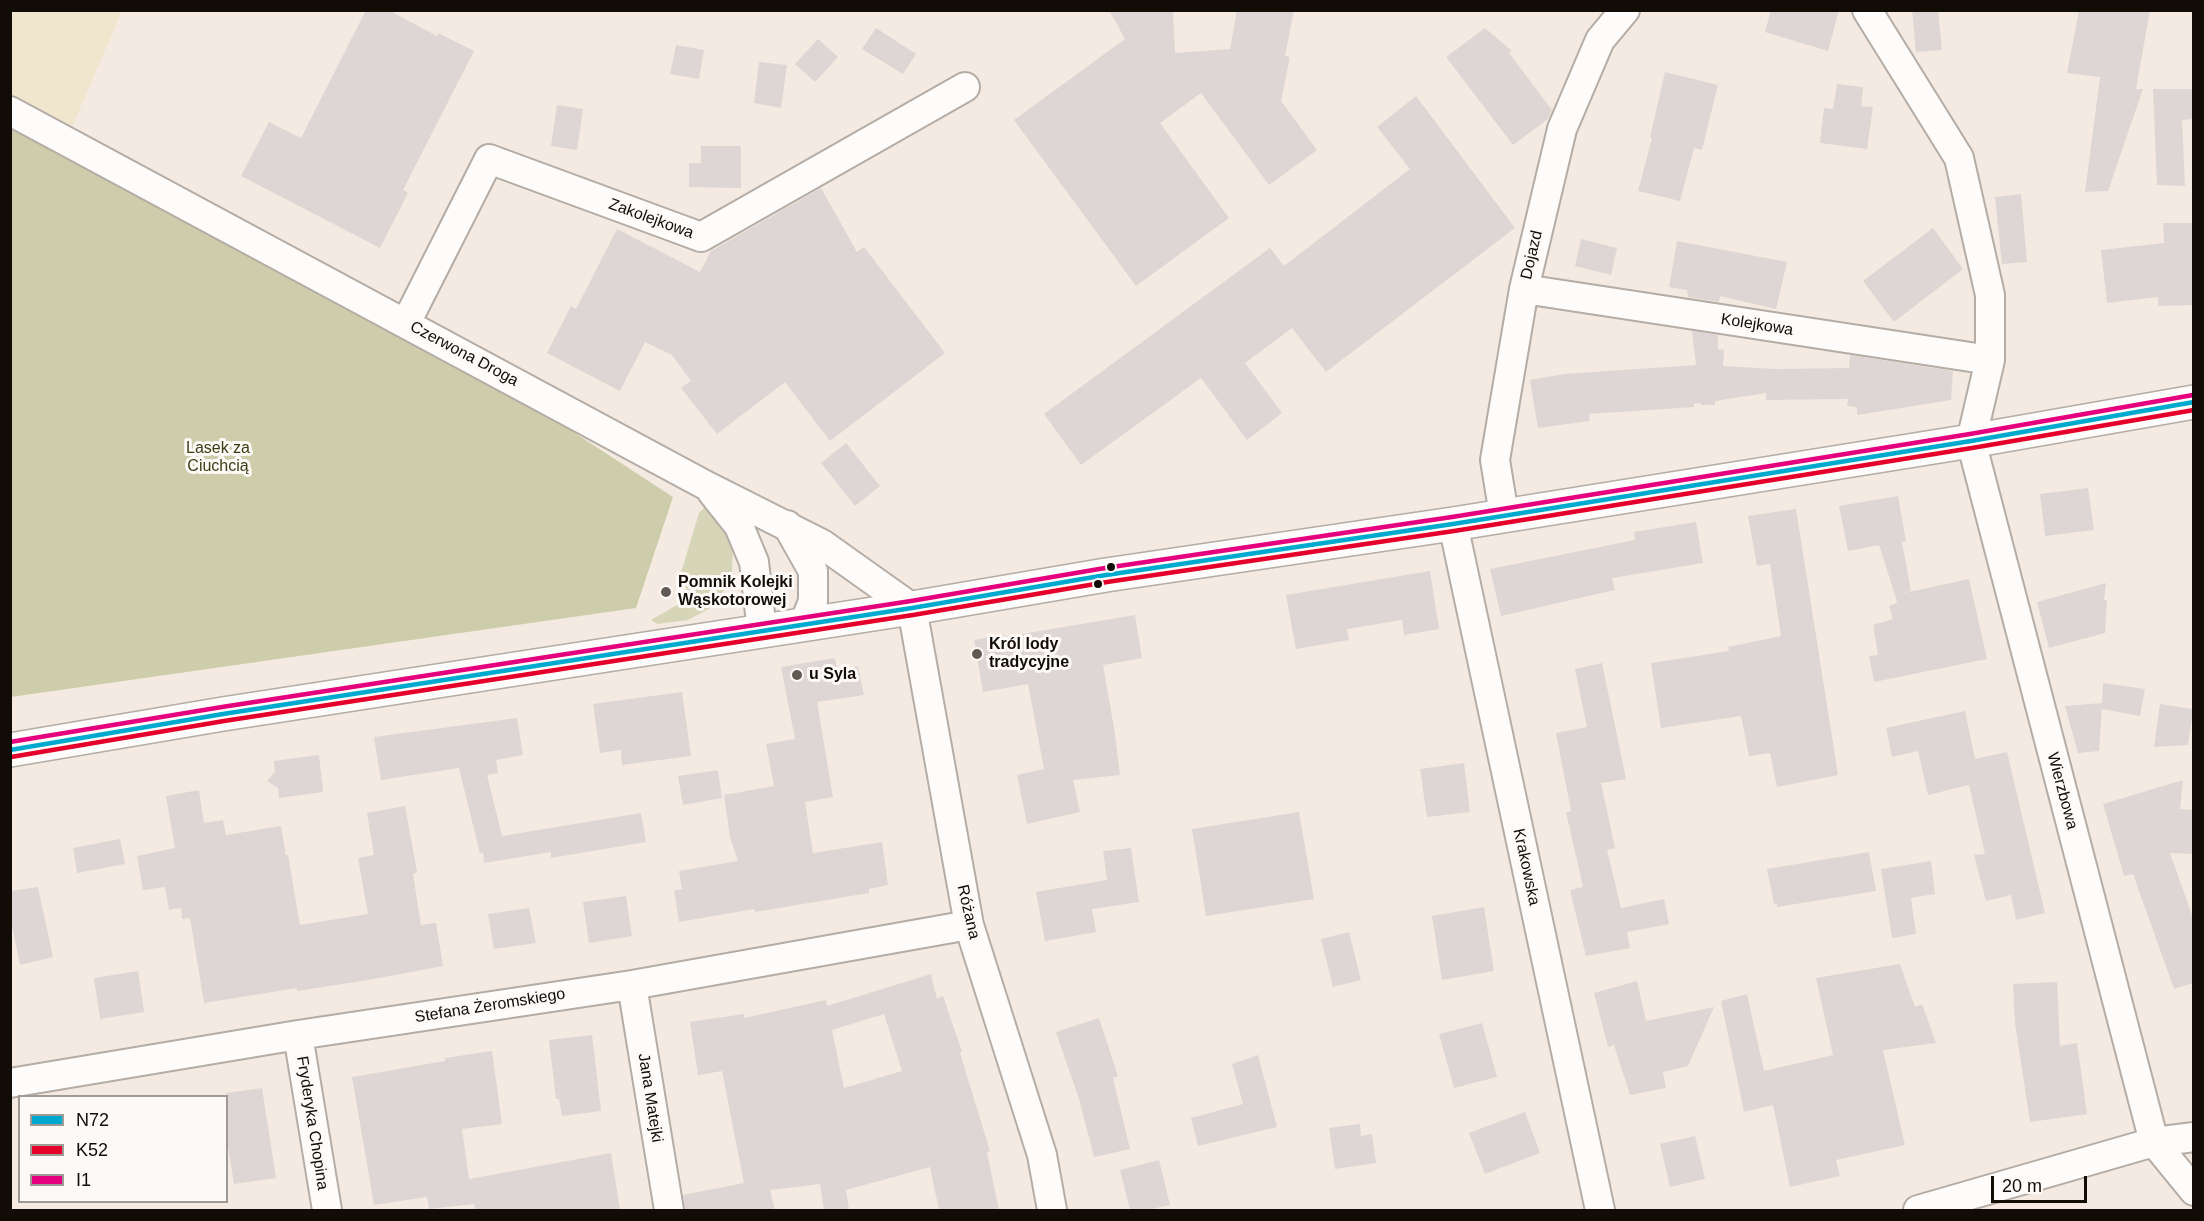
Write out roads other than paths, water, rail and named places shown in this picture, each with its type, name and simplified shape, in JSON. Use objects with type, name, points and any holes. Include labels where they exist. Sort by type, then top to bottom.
[{"type":"main road","points":[[10,750],[223,714],[912,608],[1106,575],[1453,524],[1971,441],[2193,402]]},
{"type":"street","name":"Dojazd","points":[[1504,515],[1494,460],[1524,290],[1562,129],[1600,40],[1625,10]]},
{"type":"street","points":[[1867,10],[1959,158],[1990,294],[1990,360],[1971,441]]},
{"type":"street","name":"Zakolejkowa","points":[[406,323],[489,159],[700,237],[965,87]]},
{"type":"street","name":"Czerwona Droga","points":[[10,111],[707,486],[822,544],[912,608]]},
{"type":"street","name":"Kolejkowa","points":[[1524,290],[1990,360]]},
{"type":"street","name":"Wierzbowa","points":[[1971,441],[2154,1142]]},
{"type":"street","points":[[707,486],[739,526],[754,562],[762,631]]},
{"type":"street","name":"Krakowska","points":[[1453,524],[1600,1210]]},
{"type":"street","points":[[787,525],[813,571],[813,601],[804,624]]},
{"type":"street","name":"Różana","points":[[912,608],[969,925],[1042,1155],[1052,1210]]},
{"type":"street","name":"Stefana Żeromskiego","points":[[10,1083],[298,1035],[632,985],[969,925]]},
{"type":"street","name":"Jana Matejki","points":[[632,985],[669,1210]]},
{"type":"street","name":"Fryderyka Chopina","points":[[298,1035],[327,1210]]},
{"type":"street","points":[[1918,1210],[2154,1142],[2193,1137]]},
{"type":"street","points":[[2154,1142],[2193,1191]]},
{"type":"place","name":"Pomnik Kolejki Wąskotorowej","points":[[666,592]]},
{"type":"place","name":"Król lody tradycyjne","points":[[977,654]]},
{"type":"place","name":"u Syla","points":[[797,675]]},
{"type":"park label","name":"Lasek za Ciuchcią","points":[[218,458]]}]
